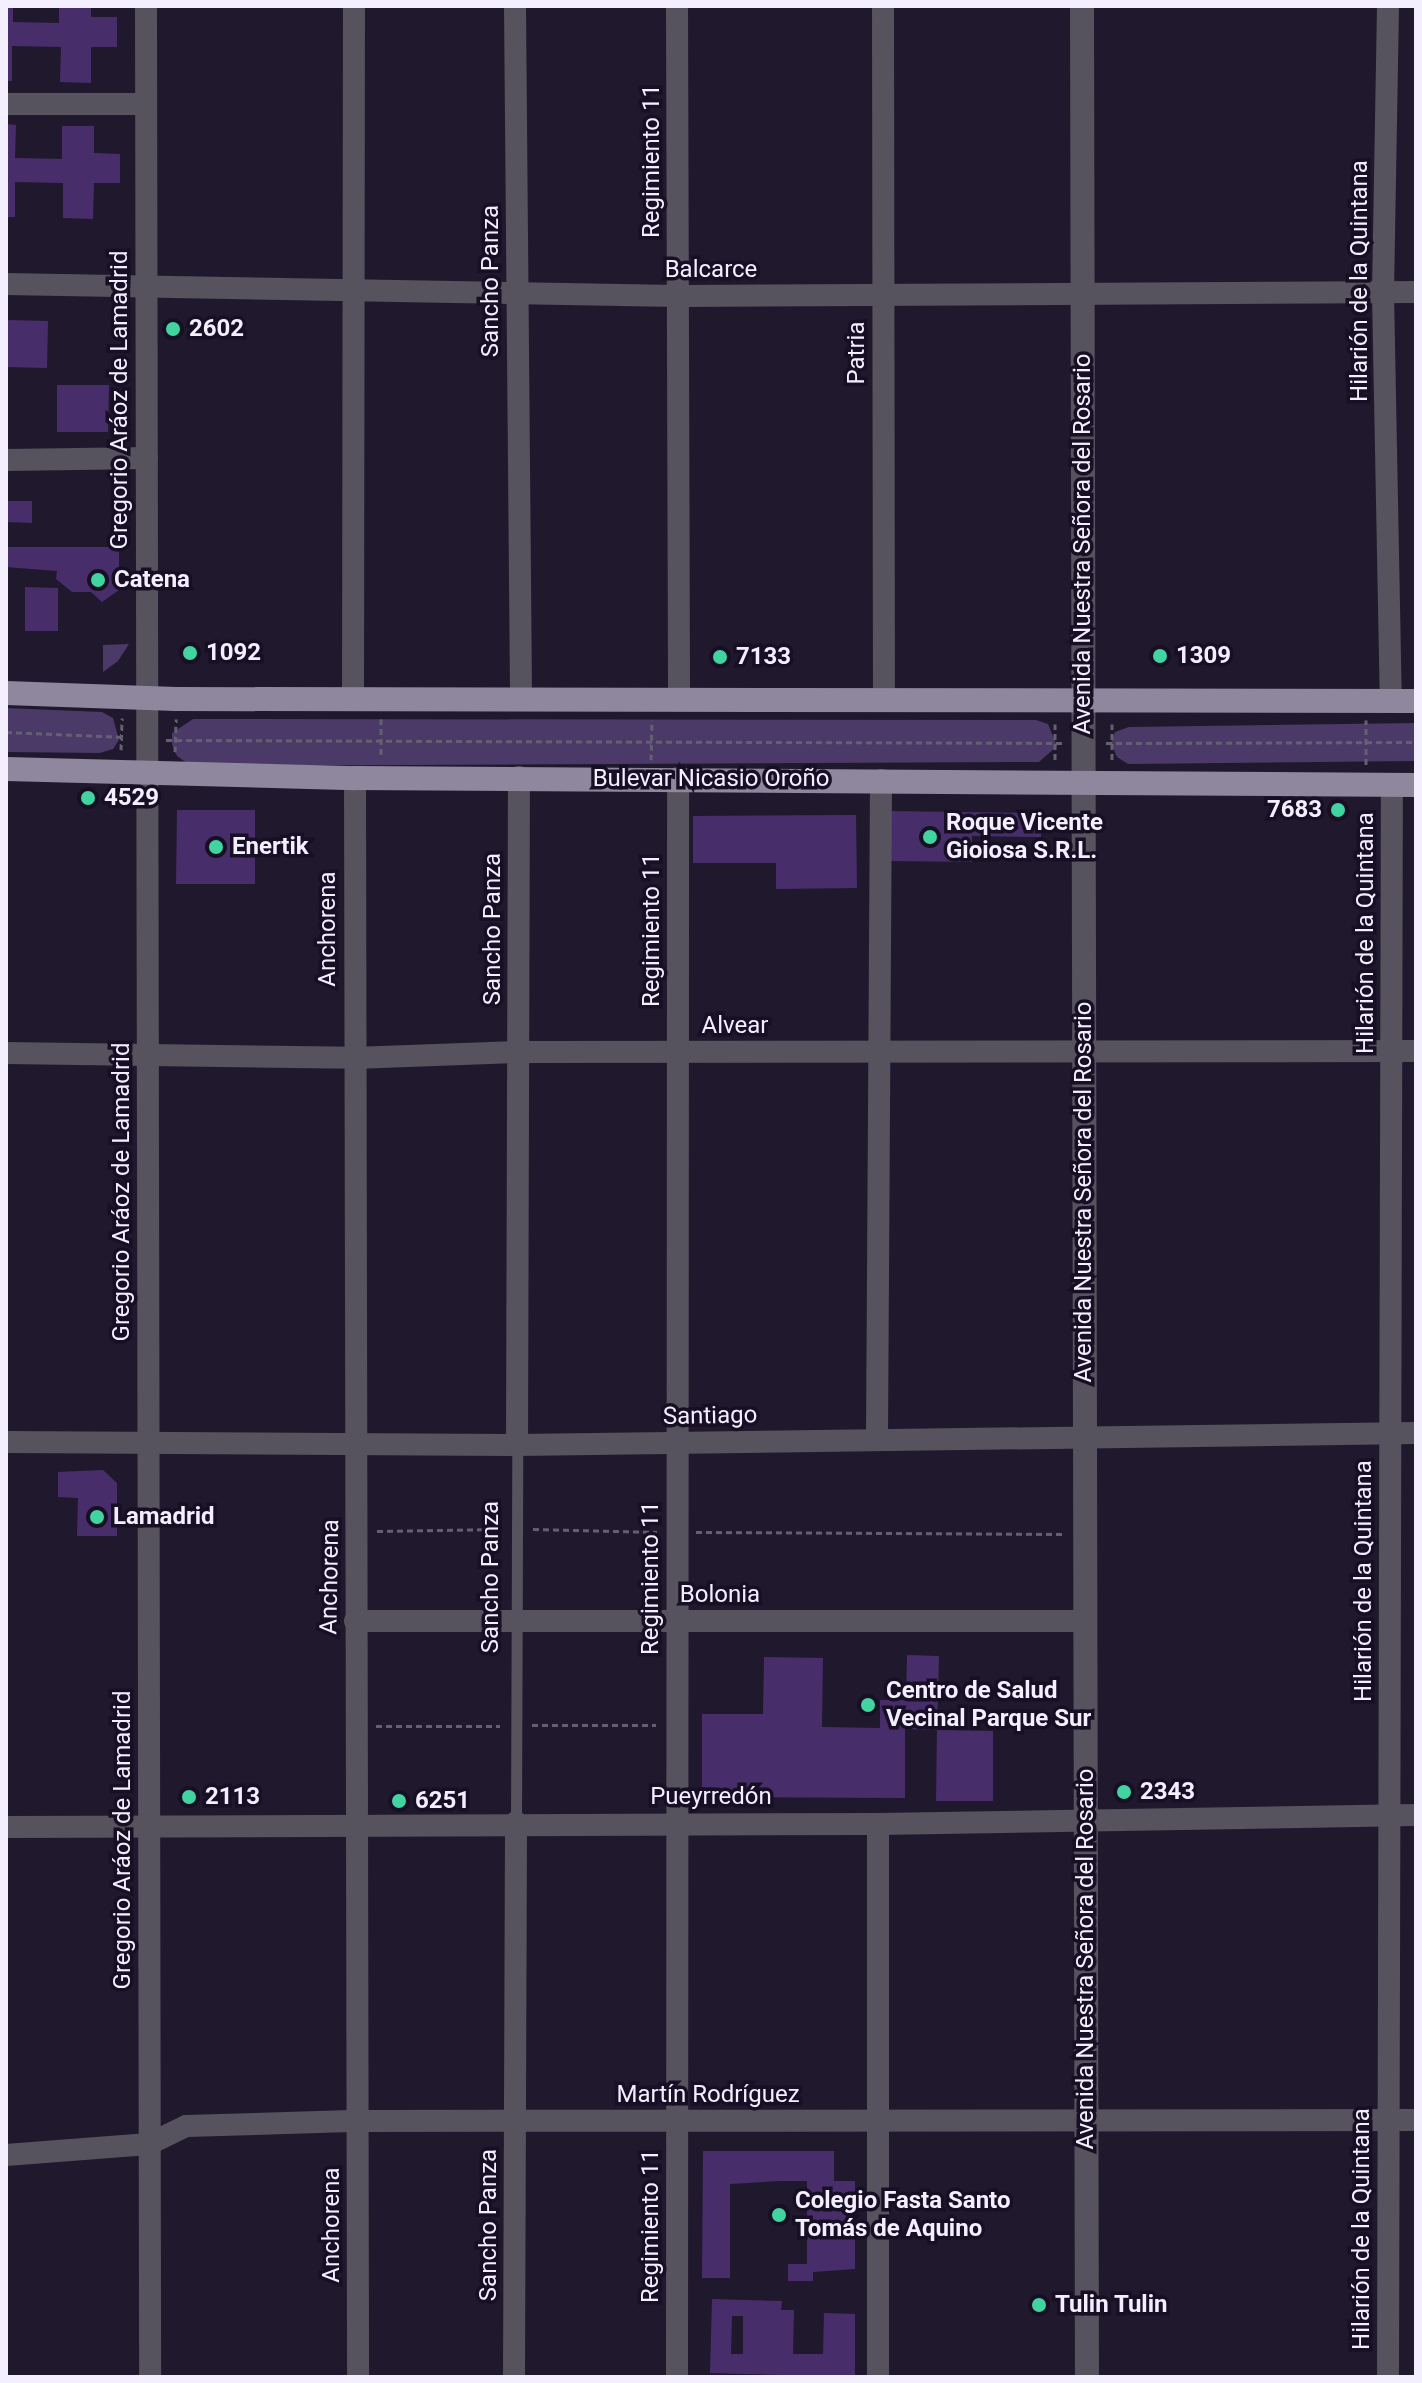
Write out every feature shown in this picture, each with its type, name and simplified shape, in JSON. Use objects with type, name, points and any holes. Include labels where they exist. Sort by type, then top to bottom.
[{"type":"main road","points":[[6,693],[134,699],[1416,701]]},
{"type":"main road","name":"Bulevar Nicasio Oroño","points":[[6,769],[355,778],[1404,785]]},
{"type":"street","name":"Gregorio Aráoz de Lamadrid","points":[[146,6],[147,458],[134,699],[147,774],[150,2377]]},
{"type":"street","points":[[353,699],[357,293],[354,6]]},
{"type":"street","name":"Sancho Panza","points":[[515,6],[521,700]]},
{"type":"street","name":"Regimiento 11","points":[[677,6],[679,700]]},
{"type":"street","name":"Patria","points":[[883,6],[884,700]]},
{"type":"street","name":"Avenida Nuestra Señora del Rosario","points":[[1082,6],[1087,2377]]},
{"type":"street","name":"Hilarión de la Quintana","points":[[1379,701],[1388,6]]},
{"type":"street","points":[[6,104],[146,104]]},
{"type":"street","name":"Balcarce","points":[[6,284],[146,284],[357,293],[517,292],[678,296],[1416,292]]},
{"type":"street","points":[[6,460],[147,458]]},
{"type":"street","name":"Sancho Panza","points":[[517,1445],[519,777]]},
{"type":"street","name":"Anchorena","points":[[355,778],[358,2377]]},
{"type":"street","name":"Regimiento 11","points":[[677,2377],[678,778]]},
{"type":"street","points":[[877,1438],[881,780]]},
{"type":"street","name":"Hilarión de la Quintana","points":[[1388,2377],[1391,1051],[1404,785]]},
{"type":"street","name":"Alvear","points":[[6,1053],[354,1058],[518,1052],[1416,1051]]},
{"type":"street","name":"Santiago","points":[[6,1442],[517,1445],[1085,1435],[1416,1433]]},
{"type":"street","name":"Bolonia","points":[[355,1621],[1085,1621]]},
{"type":"street","name":"Pueyrredón","points":[[6,1827],[150,1824],[359,1826],[516,1822],[878,1824],[1416,1815]]},
{"type":"street","name":"Sancho Panza","points":[[514,2377],[516,1822]]},
{"type":"street","points":[[878,1824],[878,2377]]},
{"type":"street","name":"Martín Rodríguez","points":[[6,2155],[149,2144],[186,2126],[359,2121],[1086,2117],[1416,2120]]},
{"type":"lane","name":"Sancho Panza","points":[[516,1822],[517,1445]]},
{"type":"path","points":[[120,774],[121,737],[134,699]]},
{"type":"path","points":[[175,774],[176,699]]},
{"type":"path","points":[[380,778],[382,699]]},
{"type":"path","points":[[651,778],[652,700]]},
{"type":"path","points":[[1054,782],[1055,700]]},
{"type":"path","points":[[1112,700],[1112,783]]},
{"type":"path","points":[[1366,785],[1366,742],[1379,701]]},
{"type":"path","points":[[6,732],[121,737]]},
{"type":"path","points":[[175,741],[1055,743]]},
{"type":"path","points":[[1112,743],[1416,742]]},
{"type":"path","points":[[357,1531],[517,1529],[1085,1534]]},
{"type":"shaded area","points":[[129,644],[118,661],[103,672],[103,645]]},
{"type":"shaded area","points":[[6,708],[102,712],[113,718],[119,740],[113,749],[100,753],[6,752]]},
{"type":"shaded area","points":[[193,719],[1036,720],[1048,724],[1057,746],[1039,762],[191,766],[177,756],[172,733]]},
{"type":"shaded area","points":[[1416,723],[1416,761],[1128,764],[1117,757],[1111,743],[1115,732],[1129,727]]},
{"type":"building","points":[[6,6],[13,6],[13,22],[59,23],[59,6],[91,6],[91,17],[117,17],[117,47],[91,47],[91,83],[60,82],[61,47],[12,46],[12,81],[6,81]]},
{"type":"building","points":[[6,124],[16,125],[15,158],[62,159],[62,126],[94,126],[94,153],[120,154],[120,183],[94,183],[93,219],[63,218],[63,183],[15,182],[15,217],[6,217]]},
{"type":"building","points":[[6,320],[48,321],[47,368],[6,367]]},
{"type":"building","points":[[57,385],[109,385],[108,432],[57,432]]},
{"type":"building","points":[[6,501],[32,501],[32,523],[6,522]]},
{"type":"building","points":[[6,547],[119,547],[119,590],[102,602],[91,592],[72,592],[56,579],[57,571],[6,567]]},
{"type":"building","points":[[25,587],[58,588],[58,631],[25,631]]},
{"type":"building","name":"Enertik","points":[[177,810],[255,810],[255,884],[176,884]]},
{"type":"building","name":"Roque Vicente Gioiosa S.R.L.","points":[[889,811],[1042,813],[1041,837],[972,836],[972,862],[888,861]]},
{"type":"building","points":[[856,815],[857,888],[776,889],[776,863],[693,863],[693,816]]},
{"type":"building","name":"Lamadrid","points":[[103,1470],[117,1483],[117,1536],[77,1536],[78,1498],[58,1497],[58,1472]]},
{"type":"building","points":[[907,1655],[939,1656],[937,1730],[905,1729],[905,1798],[702,1797],[702,1714],[763,1714],[764,1657],[823,1658],[822,1727],[880,1728],[880,1700],[906,1700]]},
{"type":"building","points":[[937,1730],[993,1731],[993,1801],[936,1801]]},
{"type":"building","points":[[703,2151],[834,2151],[834,2181],[855,2181],[855,2269],[813,2272],[813,2281],[788,2281],[788,2264],[807,2264],[807,2181],[779,2181],[730,2184],[730,2278],[702,2278]]},
{"type":"building","points":[[712,2299],[782,2301],[781,2310],[794,2310],[793,2354],[823,2354],[824,2313],[855,2314],[855,2377],[710,2373]],"holes":[[[732,2316],[743,2316],[743,2354],[731,2354]]]},
{"type":"place","name":"2602","points":[[173,329]]},
{"type":"place","name":"Catena","points":[[98,580]]},
{"type":"place","name":"1092","points":[[190,653]]},
{"type":"place","name":"1309","points":[[1160,656]]},
{"type":"place","name":"7133","points":[[720,657]]},
{"type":"place","name":"4529","points":[[88,798]]},
{"type":"place","name":"7683","points":[[1338,810]]},
{"type":"place","name":"Roque Vicente Gioiosa S.R.L.","points":[[930,837]]},
{"type":"place","name":"Enertik","points":[[216,847]]},
{"type":"place","name":"Lamadrid","points":[[97,1517]]},
{"type":"place","name":"Centro de Salud Vecinal Parque Sur","points":[[868,1705]]},
{"type":"place","name":"2343","points":[[1124,1792]]},
{"type":"place","name":"2113","points":[[189,1797]]},
{"type":"place","name":"6251","points":[[399,1801]]},
{"type":"place","name":"Colegio Fasta Santo Tomás de Aquino","points":[[779,2215]]},
{"type":"place","name":"Tulin Tulin","points":[[1039,2305]]}]
